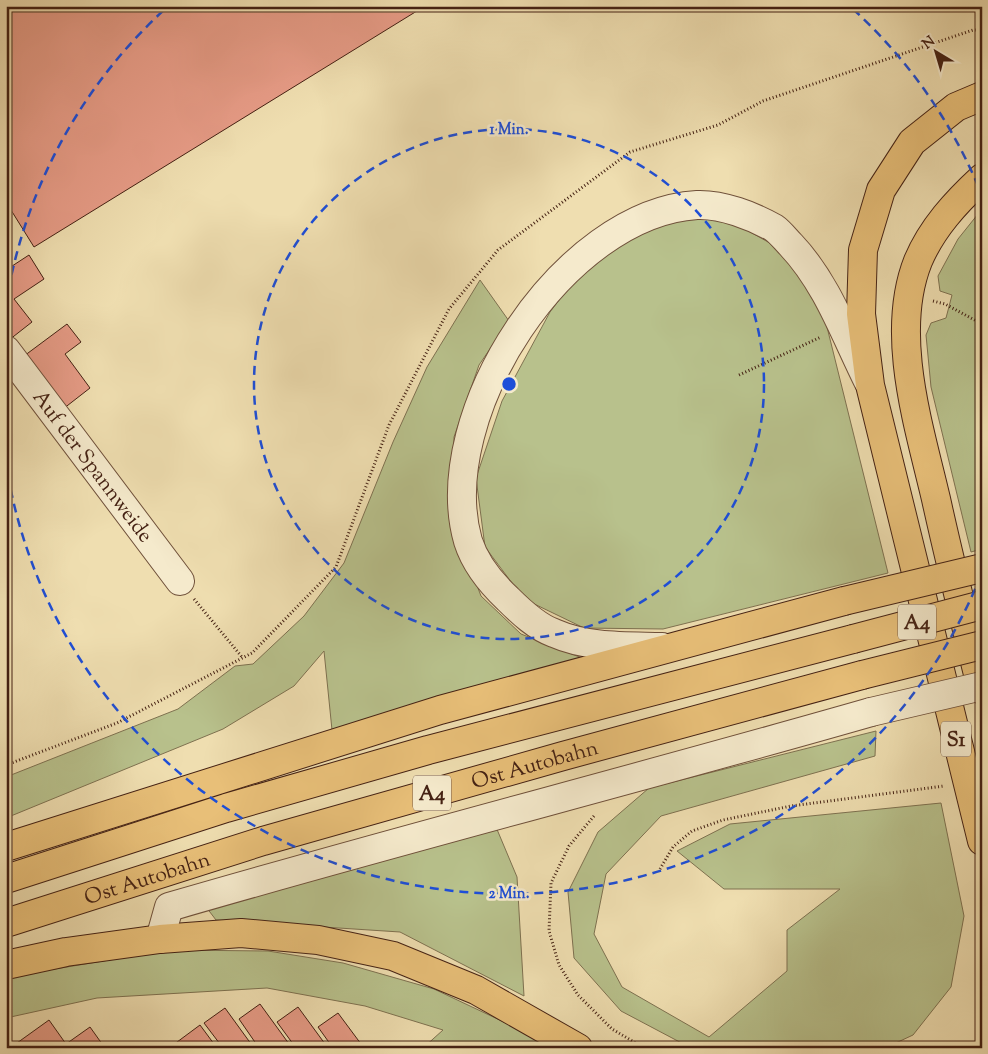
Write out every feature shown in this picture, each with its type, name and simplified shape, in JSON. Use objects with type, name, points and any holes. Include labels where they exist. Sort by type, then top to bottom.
[{"type":"highway","points":[[870,386],[861,314],[863,250],[881,190],[912,142],[956,107],[982,96]]},
{"type":"highway","points":[[982,178],[954,204],[932,233],[918,262],[906,312],[908,372],[974,637],[982,690]]},
{"type":"highway","name":"S1","points":[[870,386],[982,841]]},
{"type":"highway","points":[[6,847],[440,710],[844,601],[982,568]]},
{"type":"highway","name":"Ost Autobahn","points":[[6,879],[226,808],[428,750],[982,605]]},
{"type":"highway","name":"Ost Autobahn","points":[[6,922],[273,839],[563,756],[862,676],[974,637]]},
{"type":"highway","points":[[6,965],[66,952],[160,939],[240,933],[318,940],[393,956],[476,990],[578,1048]]},
{"type":"street","points":[[671,648],[594,645],[553,633],[520,611],[491,582],[469,542],[462,504],[464,463],[476,415],[499,360],[535,308],[573,264],[615,232],[656,213],[698,205],[738,212],[776,229],[806,262],[818,279],[870,386]]},
{"type":"street","name":"Auf der Spannweide","points":[[6,350],[180,581]]},
{"type":"street","points":[[160,939],[169,907],[310,866],[631,780],[871,712],[982,686]]},
{"type":"path","points":[[910,294],[945,304],[982,324]]},
{"type":"path","points":[[739,375],[842,327]]},
{"type":"path","points":[[180,581],[242,657]]},
{"type":"path","points":[[660,869],[672,847],[692,830],[723,820],[791,806],[967,783]]},
{"type":"path","points":[[597,812],[569,846],[552,883],[549,932],[559,965],[578,996],[612,1029],[644,1048]]},
{"type":"green space","points":[[982,209],[982,549],[971,552],[931,387],[926,335],[931,323],[946,318],[952,295],[940,291],[938,276],[958,239]]},
{"type":"green space","points":[[684,219],[729,220],[768,242],[799,268],[826,323],[888,573],[663,629],[584,628],[524,599],[485,547],[476,478],[502,401],[550,312],[575,279],[609,248],[646,229]]},
{"type":"green space","points":[[480,280],[509,321],[479,365],[454,437],[453,523],[481,596],[521,634],[582,658],[332,730],[324,651],[294,686],[223,729],[6,818],[6,777],[178,709],[235,666],[253,664],[304,616],[344,563],[393,442],[427,367]]},
{"type":"green space","points":[[876,731],[875,756],[661,816],[606,874],[594,934],[622,987],[709,1037],[787,971],[787,930],[840,889],[724,889],[677,851],[730,824],[941,803],[964,916],[951,987],[913,1035],[885,1048],[691,1048],[621,1011],[574,958],[568,892],[598,832],[649,788]]},
{"type":"green space","points":[[496,827],[517,877],[524,996],[400,932],[216,920],[203,903]]},
{"type":"green space","points":[[170,950],[268,951],[343,963],[434,989],[559,1048],[423,1048],[443,1030],[365,1006],[267,988],[97,998],[6,1018],[6,977]]},
{"type":"building","points":[[6,6],[425,6],[34,247],[6,202]]},
{"type":"building","points":[[29,255],[44,279],[14,299],[32,322],[9,340],[6,337],[6,270]]},
{"type":"building","points":[[67,324],[81,342],[65,354],[90,388],[63,409],[24,356]]},
{"type":"building","points":[[260,1004],[292,1048],[259,1048],[239,1019]]},
{"type":"building","points":[[298,1007],[328,1048],[296,1048],[277,1022]]},
{"type":"building","points":[[225,1008],[254,1048],[223,1048],[204,1023]]},
{"type":"building","points":[[338,1013],[364,1048],[333,1048],[318,1027]]},
{"type":"building","points":[[49,1020],[66,1044],[90,1027],[105,1048],[10,1048]]},
{"type":"building","points":[[200,1025],[217,1048],[169,1048]]}]
